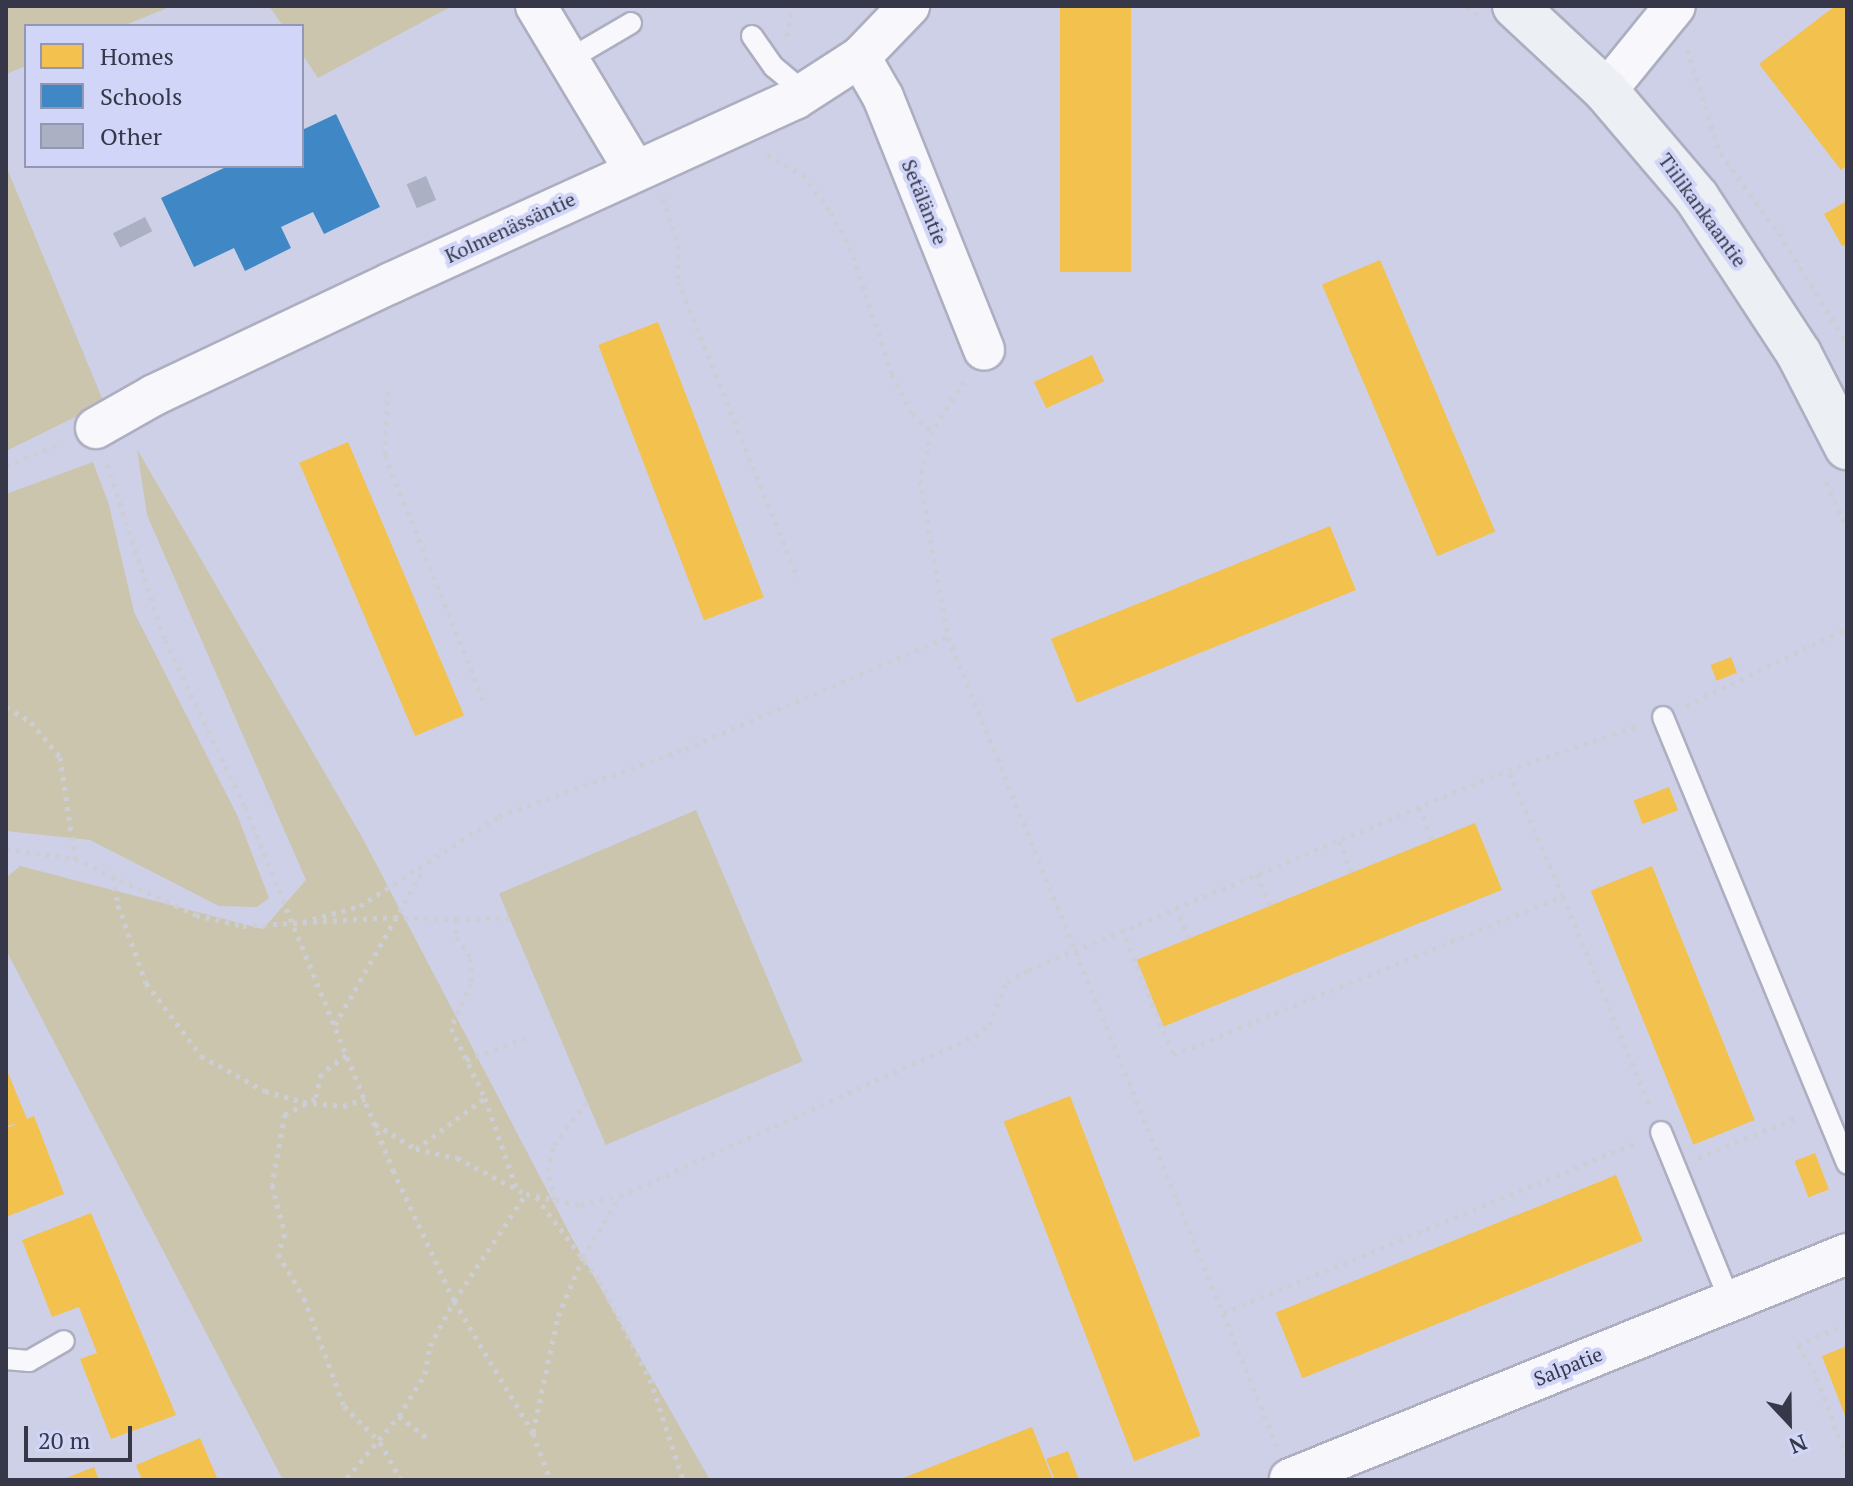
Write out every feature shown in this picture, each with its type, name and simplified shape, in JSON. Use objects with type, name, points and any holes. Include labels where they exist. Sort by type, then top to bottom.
[{"type":"street","points":[[536,6],[647,178]]},
{"type":"street","name":"Kolmenässäntie","points":[[96,428],[154,395],[647,178],[805,93],[860,57],[909,6]]},
{"type":"street","name":"Tiilikankaantie","points":[[1515,6],[1606,91],[1725,236],[1799,354],[1847,447]]},
{"type":"street","points":[[1606,91],[1669,15]]},
{"type":"street","name":"Setäläntie","points":[[860,57],[883,97],[984,350]]},
{"type":"street","name":"Salpatie","points":[[1290,1479],[1847,1254]]},
{"type":"lane","points":[[568,60],[631,23]]},
{"type":"lane","points":[[752,36],[774,67],[805,93]]},
{"type":"lane","points":[[1663,717],[1847,1164]]},
{"type":"lane","points":[[1661,1132],[1730,1301]]},
{"type":"lane","points":[[6,1359],[29,1361],[64,1341]]},
{"type":"path","points":[[1669,15],[1691,58],[1720,153],[1779,233],[1847,344]]},
{"type":"path","points":[[759,151],[796,169],[831,212],[850,247],[897,385],[916,420],[932,431]]},
{"type":"path","points":[[647,178],[678,245],[678,281],[798,579]]},
{"type":"path","points":[[984,350],[932,431],[920,480],[948,637],[1290,1479]]},
{"type":"path","points":[[388,391],[385,455],[484,703]]},
{"type":"path","points":[[6,466],[96,428],[165,640],[245,807],[290,926],[454,1301],[533,1433],[550,1480]]},
{"type":"path","points":[[375,1124],[416,1149],[457,1158],[526,1194],[580,1205],[620,1196],[975,1036],[989,1025],[1007,982],[1076,948],[1508,770],[1663,717],[1847,628]]},
{"type":"path","points":[[290,926],[360,906],[424,869],[499,816],[685,749],[948,637]]},
{"type":"path","points":[[6,707],[31,722],[60,757],[75,859]]},
{"type":"path","points":[[1223,1313],[1661,1132],[1508,770]]},
{"type":"path","points":[[1419,807],[1433,841]]},
{"type":"path","points":[[1339,841],[1352,873]]},
{"type":"path","points":[[6,849],[75,859],[196,915],[243,926],[290,926],[394,917],[509,918]]},
{"type":"path","points":[[334,1026],[424,869]]},
{"type":"path","points":[[1257,874],[1270,906]]},
{"type":"path","points":[[113,876],[118,905],[146,983],[201,1056],[265,1091],[303,1102],[343,1106],[365,1099]]},
{"type":"path","points":[[1122,929],[1173,1055],[1563,896]]},
{"type":"path","points":[[1176,907],[1189,939]]},
{"type":"path","points":[[456,919],[456,937],[471,958],[471,983],[451,1028],[485,1098],[516,1189]]},
{"type":"path","points":[[466,1060],[531,1036]]},
{"type":"path","points":[[346,1055],[321,1074],[315,1099],[303,1102],[285,1114],[277,1137],[272,1185],[285,1234],[278,1254],[304,1298],[344,1406],[380,1442],[401,1480]]},
{"type":"path","points":[[416,1149],[485,1098]]},
{"type":"path","points":[[555,1201],[548,1171],[554,1145],[586,1102]]},
{"type":"path","points":[[1675,1167],[1823,1106]]},
{"type":"path","points":[[347,1478],[399,1416],[425,1374],[430,1346],[454,1301],[526,1194]]},
{"type":"path","points":[[535,1196],[583,1257],[650,1379],[683,1480]]},
{"type":"path","points":[[533,1433],[558,1316],[583,1257],[620,1196]]},
{"type":"path","points":[[1847,1324],[1798,1345],[1813,1369],[1847,1458]]},
{"type":"path","points":[[399,1416],[430,1440]]},
{"type":"shaded area","points":[[6,6],[172,6],[128,24],[24,24],[24,67],[6,74]]},
{"type":"shaded area","points":[[269,6],[452,6],[318,78],[304,57],[304,24],[282,24]]},
{"type":"shaded area","points":[[6,166],[104,403],[6,451]]},
{"type":"shaded area","points":[[137,449],[362,837],[572,1238],[710,1480],[283,1480],[6,950],[6,878],[20,866],[263,929],[306,880],[147,515]]},
{"type":"shaded area","points":[[93,462],[109,505],[134,612],[238,817],[269,898],[257,907],[219,906],[90,840],[6,831],[6,494]]},
{"type":"shaded area","points":[[696,810],[803,1061],[606,1145],[499,894]]},
{"type":"building: Homes","points":[[1060,6],[1131,6],[1131,272],[1060,272]]},
{"type":"building: Homes","points":[[1835,6],[1847,6],[1847,165],[1841,170],[1759,64]]},
{"type":"building: Homes","points":[[1847,201],[1847,244],[1842,246],[1824,214]]},
{"type":"building: Homes","points":[[1380,260],[1495,532],[1437,556],[1322,285]]},
{"type":"building: Homes","points":[[658,322],[764,597],[704,620],[598,345]]},
{"type":"building: Homes","points":[[1092,355],[1104,381],[1046,408],[1034,382]]},
{"type":"building: Homes","points":[[348,442],[464,715],[415,736],[299,463]]},
{"type":"building: Homes","points":[[1330,526],[1356,590],[1077,703],[1051,639]]},
{"type":"building: Homes","points":[[1731,657],[1737,673],[1717,681],[1710,665]]},
{"type":"building: Homes","points":[[1669,787],[1678,810],[1642,824],[1634,801]]},
{"type":"building: Homes","points":[[1475,823],[1502,890],[1164,1026],[1137,960]]},
{"type":"building: Homes","points":[[1652,866],[1755,1120],[1693,1145],[1591,891]]},
{"type":"building: Homes","points":[[8,1073],[27,1119],[34,1116],[64,1194],[6,1217],[6,1128],[19,1123],[6,1126]]},
{"type":"building: Homes","points":[[1070,1096],[1200,1436],[1134,1461],[1004,1121]]},
{"type":"building: Homes","points":[[1815,1153],[1829,1189],[1808,1197],[1794,1161]]},
{"type":"building: Homes","points":[[1616,1175],[1643,1241],[1302,1378],[1276,1312]]},
{"type":"building: Homes","points":[[91,1213],[176,1415],[111,1439],[80,1359],[97,1353],[79,1307],[52,1317],[22,1240]]},
{"type":"building: Homes","points":[[1847,1346],[1847,1421],[1822,1356]]},
{"type":"building: Homes","points":[[1032,1427],[1053,1480],[898,1480]]},
{"type":"building: Homes","points":[[200,1438],[218,1480],[142,1480],[136,1465]]},
{"type":"building: Homes","points":[[1068,1451],[1079,1480],[1055,1480],[1046,1459]]},
{"type":"building: Homes","points":[[94,1467],[99,1480],[61,1480]]},
{"type":"building: Schools","points":[[336,114],[380,207],[324,234],[313,212],[281,227],[291,248],[245,271],[234,248],[194,267],[161,198],[224,168],[304,168],[304,129]]},
{"type":"building: Other","points":[[426,176],[436,200],[417,208],[407,184]]},
{"type":"building: Other","points":[[145,217],[152,231],[120,248],[113,233]]}]
